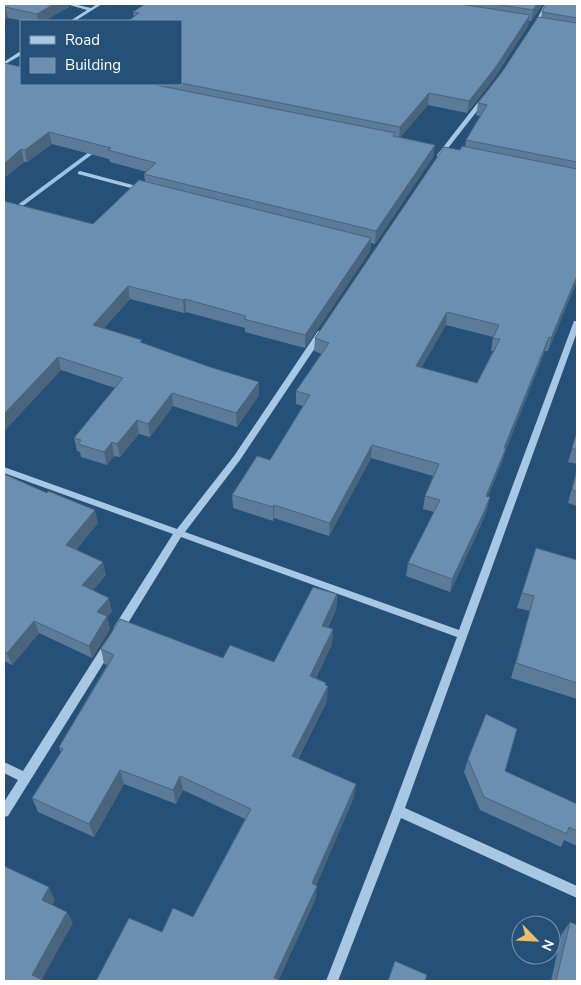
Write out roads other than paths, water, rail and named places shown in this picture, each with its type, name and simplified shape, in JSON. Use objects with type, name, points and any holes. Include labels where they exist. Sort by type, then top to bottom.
[{"type":"street","points":[[68,4],[91,9]]},
{"type":"street","points":[[74,20],[100,4]]},
{"type":"street","points":[[530,32],[547,4]]},
{"type":"street","points":[[526,23],[544,26]]},
{"type":"street","points":[[5,62],[20,54]]},
{"type":"street","points":[[5,62],[15,63]]},
{"type":"street","points":[[432,168],[447,152],[491,90]]},
{"type":"street","points":[[433,149],[447,152]]},
{"type":"street","points":[[80,173],[145,190]]},
{"type":"street","points":[[4,812],[178,534],[237,458],[328,322]]},
{"type":"street","points":[[332,981],[398,811],[577,323]]},
{"type":"street","points":[[4,470],[462,635]]},
{"type":"street","points":[[4,767],[25,778]]},
{"type":"street","points":[[398,811],[577,892]]},
{"type":"waterway","points":[[4,218],[100,146]]}]
